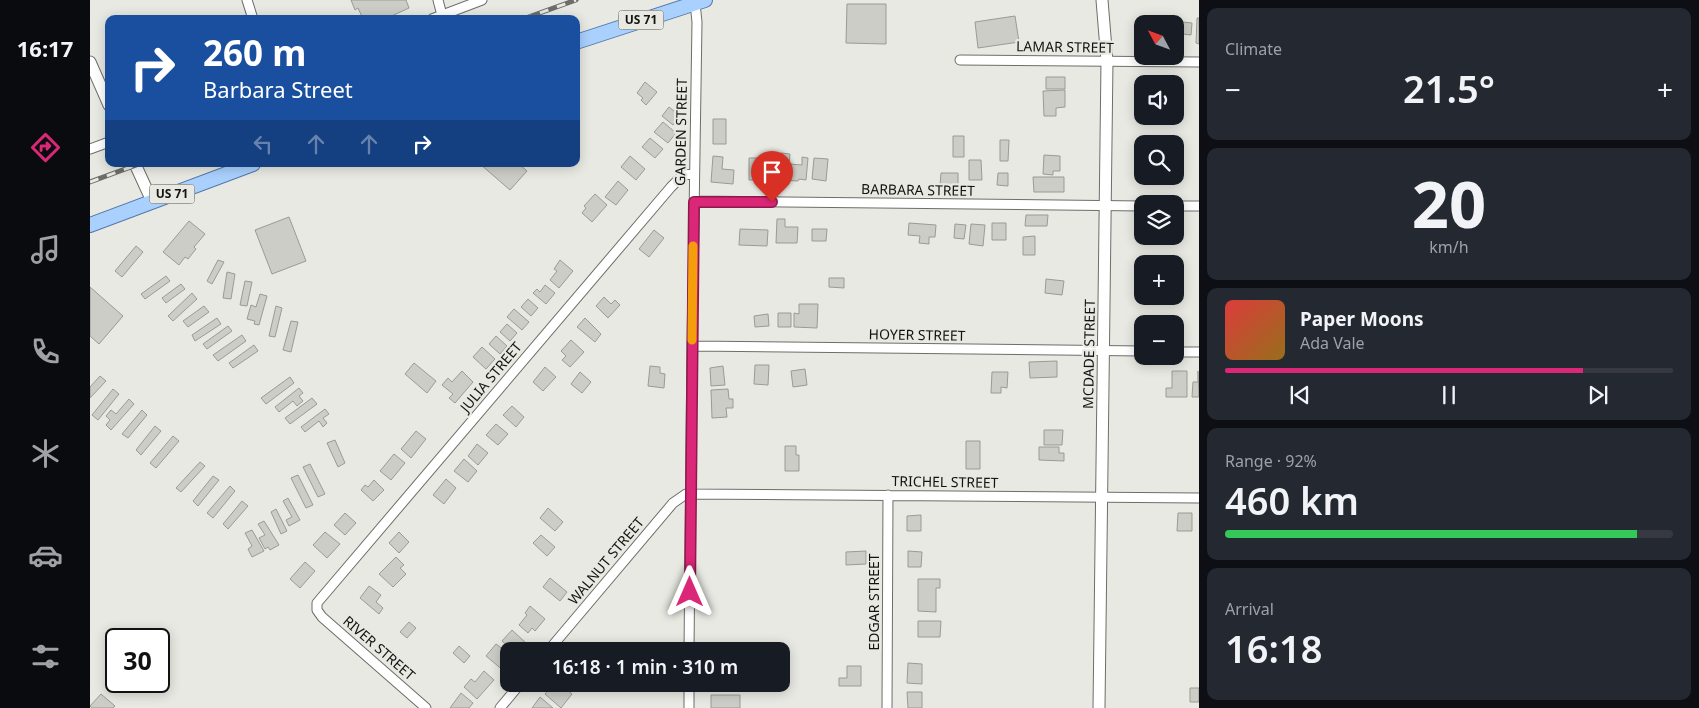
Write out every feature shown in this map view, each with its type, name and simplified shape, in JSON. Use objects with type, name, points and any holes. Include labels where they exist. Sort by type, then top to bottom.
[{"type":"main road","name":"US 71","points":[[580,41],[700,2]]},
{"type":"main road","name":"US 71","points":[[90,225],[245,167]]},
{"type":"street","points":[[247,0],[252,15]]},
{"type":"street","points":[[438,0],[442,15]]},
{"type":"street","points":[[447,15],[482,0]]},
{"type":"street","name":"MCDADE STREET","points":[[1099,708],[1107,62],[1102,0]]},
{"type":"street","name":"GARDEN STREET","points":[[689,642],[694,174],[697,22],[700,2]]},
{"type":"street","name":"LAMAR STREET","points":[[960,60],[1199,62]]},
{"type":"street","points":[[90,62],[105,96]]},
{"type":"street","points":[[90,149],[105,143]]},
{"type":"street","points":[[136,167],[152,202]]},
{"type":"street","name":"JULIA STREET","points":[[316,607],[320,598],[671,187],[683,176],[694,174]]},
{"type":"street","name":"BARBARA STREET","points":[[694,202],[1134,206]]},
{"type":"street","points":[[1184,206],[1199,206]]},
{"type":"street","name":"HOYER STREET","points":[[692,346],[1134,352]]},
{"type":"street","points":[[1184,352],[1199,352]]},
{"type":"street","name":"TRICHEL STREET","points":[[690,493],[1199,498]]},
{"type":"street","name":"WALNUT STREET","points":[[556,642],[674,503],[690,493]]},
{"type":"street","name":"EDGAR STREET","points":[[887,708],[888,495]]},
{"type":"street","name":"RIVER STREET","points":[[316,607],[322,617],[426,708]]},
{"type":"street","points":[[500,708],[513,692]]},
{"type":"street","points":[[689,692],[689,708]]},
{"type":"building","points":[[351,0],[406,0],[409,8],[394,15],[361,15],[358,8],[355,10]]},
{"type":"building","points":[[847,4],[886,4],[886,44],[846,43]]},
{"type":"building","points":[[1015,16],[1019,42],[978,48],[975,22]]},
{"type":"building","points":[[1197,18],[1199,18],[1199,44],[1196,43]]},
{"type":"building","points":[[1184,22],[1192,23],[1191,35],[1184,34]]},
{"type":"building","points":[[1046,77],[1065,77],[1065,89],[1046,89]]},
{"type":"building","points":[[645,82],[657,92],[646,105],[641,100],[643,98],[637,93]]},
{"type":"building","points":[[1065,90],[1065,107],[1056,108],[1056,116],[1044,116],[1043,91]]},
{"type":"building","points":[[669,107],[680,116],[673,125],[662,116]]},
{"type":"building","points":[[713,119],[726,119],[726,144],[713,144]]},
{"type":"building","points":[[663,122],[676,133],[668,143],[654,132]]},
{"type":"building","points":[[953,136],[964,136],[964,157],[953,157]]},
{"type":"building","points":[[650,138],[663,149],[655,158],[642,147]]},
{"type":"building","points":[[1000,140],[1009,140],[1008,161],[1000,161]]},
{"type":"building","points":[[781,153],[790,154],[789,164],[802,165],[802,157],[808,158],[806,180],[779,180]]},
{"type":"building","points":[[1044,155],[1060,156],[1060,171],[1053,171],[1053,175],[1043,174]]},
{"type":"building","points":[[630,156],[645,169],[636,180],[621,167]]},
{"type":"building","points":[[713,156],[723,157],[722,169],[734,170],[733,184],[711,182]]},
{"type":"building","points":[[749,158],[769,158],[769,180],[749,180]]},
{"type":"building","points":[[814,158],[828,159],[826,181],[812,179]]},
{"type":"building","points":[[969,160],[981,160],[982,180],[969,180]]},
{"type":"building","points":[[483,167],[522,167],[527,171],[510,190]]},
{"type":"building","points":[[941,173],[958,173],[958,185],[940,185]]},
{"type":"building","points":[[998,173],[1008,173],[1008,186],[997,185]]},
{"type":"building","points":[[1033,177],[1064,177],[1064,192],[1034,192]]},
{"type":"building","points":[[618,181],[628,190],[616,205],[605,197]]},
{"type":"building","points":[[595,194],[607,205],[592,222],[582,213],[586,208],[584,206]]},
{"type":"building","points":[[1026,215],[1048,215],[1047,226],[1025,226]]},
{"type":"building","points":[[289,217],[306,261],[272,274],[255,230]]},
{"type":"building","points":[[777,219],[785,219],[785,227],[798,227],[797,243],[776,243]]},
{"type":"building","points":[[189,221],[205,234],[194,247],[196,249],[188,259],[185,257],[179,265],[163,252]]},
{"type":"building","points":[[909,223],[936,225],[935,237],[929,237],[929,244],[919,243],[920,236],[908,235]]},
{"type":"building","points":[[992,223],[1006,223],[1006,240],[992,240]]},
{"type":"building","points":[[955,224],[966,225],[964,239],[954,238]]},
{"type":"building","points":[[971,224],[985,225],[983,246],[969,244]]},
{"type":"building","points":[[740,229],[768,230],[767,246],[739,245]]},
{"type":"building","points":[[812,229],[827,229],[826,241],[812,241]]},
{"type":"building","points":[[654,230],[664,238],[649,257],[639,249]]},
{"type":"building","points":[[1035,236],[1035,255],[1023,255],[1023,237]]},
{"type":"building","points":[[136,246],[143,252],[122,277],[115,271]]},
{"type":"building","points":[[218,260],[224,262],[212,284],[207,281]]},
{"type":"building","points":[[560,260],[573,271],[559,288],[550,280],[557,271],[554,269]]},
{"type":"building","points":[[227,272],[235,274],[231,299],[223,298]]},
{"type":"building","points":[[166,276],[170,281],[145,299],[141,294]]},
{"type":"building","points":[[829,278],[844,278],[844,288],[829,287]]},
{"type":"building","points":[[1046,279],[1064,281],[1062,295],[1045,293]]},
{"type":"building","points":[[245,281],[252,282],[247,306],[240,305]]},
{"type":"building","points":[[181,284],[185,289],[166,303],[162,298]]},
{"type":"building","points":[[545,285],[555,293],[546,304],[533,293],[537,289],[540,292]]},
{"type":"building","points":[[90,287],[123,316],[99,344],[90,336]]},
{"type":"building","points":[[192,293],[197,299],[173,321],[168,316]]},
{"type":"building","points":[[260,294],[267,296],[259,325],[254,324],[255,321],[247,319],[251,305],[256,307]]},
{"type":"building","points":[[604,297],[611,304],[615,300],[620,305],[608,318],[596,306]]},
{"type":"building","points":[[528,299],[538,308],[531,316],[521,307]]},
{"type":"building","points":[[799,304],[818,304],[817,328],[794,327],[794,313],[799,314]]},
{"type":"building","points":[[204,306],[209,312],[188,327],[183,321]]},
{"type":"building","points":[[276,306],[282,308],[275,337],[269,336]]},
{"type":"building","points":[[514,309],[529,322],[522,330],[507,317]]},
{"type":"building","points":[[778,313],[791,313],[791,327],[778,327]]},
{"type":"building","points":[[768,314],[769,326],[755,327],[754,316]]},
{"type":"building","points":[[217,318],[221,324],[195,341],[192,335]]},
{"type":"building","points":[[585,318],[601,334],[595,342],[577,327]]},
{"type":"building","points":[[291,321],[298,322],[291,352],[283,350]]},
{"type":"building","points":[[507,324],[517,333],[510,341],[500,332]]},
{"type":"building","points":[[228,326],[232,331],[207,349],[203,344]]},
{"type":"building","points":[[242,335],[246,341],[218,361],[213,355]]},
{"type":"building","points":[[496,336],[507,346],[500,354],[489,344]]},
{"type":"building","points":[[571,340],[584,352],[570,367],[562,360],[566,356],[561,351]]},
{"type":"building","points":[[254,345],[258,351],[233,368],[229,363]]},
{"type":"building","points":[[482,347],[495,359],[486,369],[473,357]]},
{"type":"building","points":[[1057,361],[1057,377],[1030,378],[1029,362]]},
{"type":"building","points":[[414,363],[436,381],[427,393],[405,374]]},
{"type":"building","points":[[755,365],[769,365],[768,385],[754,384]]},
{"type":"building","points":[[650,366],[660,367],[660,373],[665,374],[664,388],[648,386]]},
{"type":"building","points":[[723,366],[725,385],[711,386],[710,368]]},
{"type":"building","points":[[545,367],[556,377],[543,391],[533,382]]},
{"type":"building","points":[[805,369],[807,385],[793,387],[791,371]]},
{"type":"building","points":[[462,371],[473,382],[455,403],[449,398],[453,394],[442,385],[448,378],[452,382]]},
{"type":"building","points":[[1172,371],[1187,371],[1187,397],[1166,397],[1166,388],[1172,388]]},
{"type":"building","points":[[1198,371],[1199,397],[1192,397],[1193,382],[1198,382]]},
{"type":"building","points":[[580,372],[591,382],[582,393],[571,384]]},
{"type":"building","points":[[992,372],[1008,372],[1007,388],[1001,387],[1001,393],[991,393]]},
{"type":"building","points":[[100,376],[106,381],[90,398],[90,387]]},
{"type":"building","points":[[290,377],[294,383],[266,404],[261,398]]},
{"type":"building","points":[[299,388],[303,393],[299,396],[303,401],[297,406],[293,401],[279,412],[275,407]]},
{"type":"building","points":[[113,389],[119,394],[98,420],[92,415]]},
{"type":"building","points":[[728,389],[729,399],[733,399],[733,408],[726,408],[727,417],[712,418],[711,390]]},
{"type":"building","points":[[312,398],[317,404],[290,424],[285,418]]},
{"type":"building","points":[[129,399],[134,404],[111,430],[106,425],[110,420],[106,416],[111,410],[116,414]]},
{"type":"building","points":[[512,406],[524,417],[516,427],[503,415]]},
{"type":"building","points":[[325,409],[329,414],[323,418],[327,423],[323,427],[319,421],[305,432],[301,427]]},
{"type":"building","points":[[142,410],[147,415],[128,438],[122,434]]},
{"type":"building","points":[[496,424],[508,434],[498,445],[486,435]]},
{"type":"building","points":[[155,426],[161,431],[141,455],[136,450]]},
{"type":"building","points":[[1044,430],[1063,430],[1062,445],[1044,445]]},
{"type":"building","points":[[416,431],[426,439],[411,458],[401,449]]},
{"type":"building","points":[[173,436],[179,441],[156,468],[150,463]]},
{"type":"building","points":[[335,440],[345,463],[338,467],[327,443]]},
{"type":"building","points":[[966,441],[980,441],[980,469],[966,469]]},
{"type":"building","points":[[477,444],[488,453],[478,465],[468,456]]},
{"type":"building","points":[[785,446],[796,446],[796,455],[799,455],[799,471],[785,471]]},
{"type":"building","points":[[1039,447],[1059,447],[1059,453],[1064,453],[1064,461],[1039,460]]},
{"type":"building","points":[[394,454],[405,463],[391,480],[380,471]]},
{"type":"building","points":[[464,459],[477,471],[468,482],[454,471]]},
{"type":"building","points":[[200,462],[205,466],[181,492],[176,488]]},
{"type":"building","points":[[310,464],[325,494],[318,497],[303,467]]},
{"type":"building","points":[[298,475],[313,505],[306,508],[291,478]]},
{"type":"building","points":[[213,476],[219,480],[198,506],[193,501]]},
{"type":"building","points":[[446,479],[456,488],[444,504],[433,495]]},
{"type":"building","points":[[374,480],[384,490],[373,501],[361,490],[365,485],[368,487]]},
{"type":"building","points":[[230,486],[235,491],[213,518],[207,513]]},
{"type":"building","points":[[288,498],[300,520],[289,526],[286,520],[292,517],[283,501]]},
{"type":"building","points":[[242,501],[248,506],[228,529],[223,524]]},
{"type":"building","points":[[548,508],[563,522],[555,531],[540,518]]},
{"type":"building","points":[[276,509],[287,531],[281,534],[271,512]]},
{"type":"building","points":[[345,513],[356,523],[345,535],[334,525]]},
{"type":"building","points":[[1178,513],[1192,513],[1192,531],[1177,531]]},
{"type":"building","points":[[921,515],[921,531],[907,531],[907,516]]},
{"type":"building","points":[[264,521],[279,545],[270,550],[268,547],[265,549],[259,538],[265,535],[258,524]]},
{"type":"building","points":[[252,530],[264,551],[252,557],[248,549],[252,546],[245,533]]},
{"type":"building","points":[[325,532],[340,544],[327,558],[313,545]]},
{"type":"building","points":[[399,532],[409,542],[399,553],[389,543]]},
{"type":"building","points":[[541,535],[555,547],[547,556],[533,543]]},
{"type":"building","points":[[866,551],[866,564],[846,565],[846,552]]},
{"type":"building","points":[[908,551],[922,552],[921,567],[908,567]]},
{"type":"building","points":[[396,557],[404,565],[400,568],[406,574],[393,587],[379,574]]},
{"type":"building","points":[[305,562],[315,571],[300,588],[290,579]]},
{"type":"building","points":[[550,578],[567,592],[560,601],[543,587]]},
{"type":"building","points":[[918,579],[940,579],[940,588],[936,588],[936,612],[918,611]]},
{"type":"building","points":[[369,586],[381,595],[376,602],[383,608],[379,614],[360,598]]},
{"type":"building","points":[[530,606],[545,619],[535,631],[532,628],[528,633],[519,625],[527,615],[525,613]]},
{"type":"building","points":[[918,621],[941,621],[940,637],[918,637]]},
{"type":"building","points":[[409,622],[416,628],[407,638],[400,632]]},
{"type":"building","points":[[512,630],[525,642],[503,642]]},
{"type":"building","points":[[496,644],[500,647],[500,668],[486,656]]},
{"type":"building","points":[[459,646],[470,656],[464,663],[453,653]]},
{"type":"building","points":[[908,663],[922,664],[922,684],[907,683]]},
{"type":"building","points":[[847,666],[861,666],[861,686],[839,686],[839,678],[847,678]]},
{"type":"building","points":[[484,671],[494,680],[477,699],[464,687],[471,679],[475,682]]},
{"type":"building","points":[[1190,688],[1199,688],[1199,702],[1190,702]]},
{"type":"building","points":[[547,692],[570,692],[572,694],[561,708],[545,694]]},
{"type":"building","points":[[907,692],[922,692],[922,708],[908,708]]},
{"type":"building","points":[[461,693],[473,703],[469,708],[450,708]]},
{"type":"building","points":[[101,694],[115,706],[113,708],[92,708],[90,706]]},
{"type":"building","points":[[711,695],[740,695],[740,708],[711,708]]},
{"type":"building","points":[[540,697],[553,708],[532,708]]},
{"type":"railway","points":[[534,15],[576,0]]},
{"type":"railway","points":[[90,182],[131,167]]},
{"type":"slow traffic","points":[[692,340],[693,246]]},
{"type":"route","points":[[690,592],[694,202],[772,202]]}]
